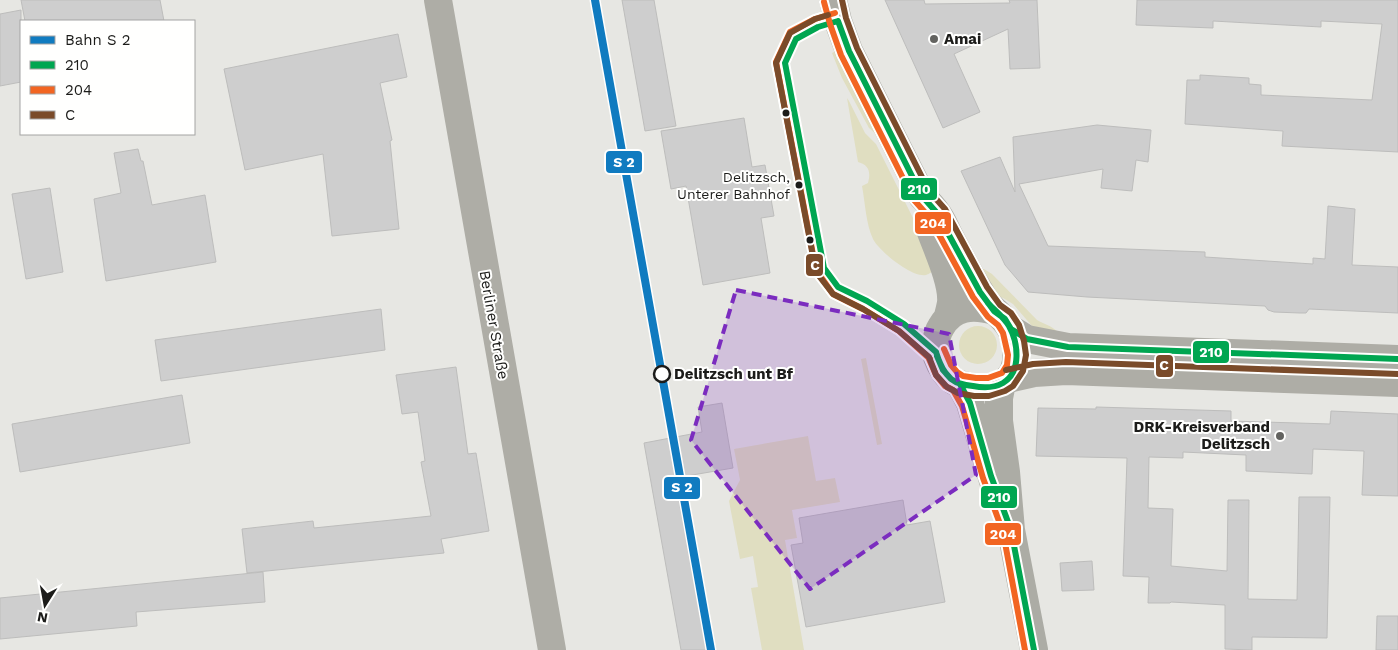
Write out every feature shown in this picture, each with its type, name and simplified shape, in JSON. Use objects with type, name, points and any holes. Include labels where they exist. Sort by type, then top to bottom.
[{"type":"street","name":"Berliner Straße","points":[[438,0],[552,650]]},
{"type":"street","points":[[833,0],[849,52],[922,196],[937,213],[980,292],[1003,320],[1018,334],[1027,339],[1068,347],[1398,359]]},
{"type":"street","points":[[922,196],[926,219],[947,276],[951,303],[948,319]]},
{"type":"street","points":[[1034,650],[1010,530],[1006,472],[999,421],[999,398],[1005,381],[1015,368],[1016,342],[1003,320],[981,307],[968,307],[957,311],[941,328],[936,352],[943,370],[951,379],[960,384],[975,387],[989,387],[1005,381],[1034,373],[1066,371],[1398,383]]},
{"type":"street","points":[[960,384],[970,403],[991,476],[1010,530]]},
{"type":"highlighted area","points":[[736,290],[949,334],[976,475],[810,589],[691,440]]},
{"type":"shaded area","points":[[836,51],[876,134],[869,128],[842,78],[832,53]]},
{"type":"shaded area","points":[[847,98],[865,133],[876,144],[916,224],[936,270],[927,275],[920,275],[896,263],[873,239],[867,220],[862,186],[868,183],[869,172],[865,165],[858,162]]},
{"type":"shaded area","points":[[977,269],[984,269],[992,274],[1037,320],[1058,332],[1032,326],[1013,304],[992,294]]},
{"type":"shaded area","points":[[978,326],[992,331],[997,345],[992,359],[978,364],[964,359],[959,345],[964,331]]},
{"type":"shaded area","points":[[866,358],[882,444],[877,445],[861,359]]},
{"type":"shaded area","points":[[808,436],[816,481],[835,478],[840,502],[792,510],[797,538],[785,540],[804,650],[762,650],[751,588],[758,587],[753,556],[740,559],[729,501],[740,480],[734,449]]},
{"type":"building","points":[[21,0],[160,0],[164,20],[25,20]]},
{"type":"building","points":[[622,0],[654,0],[676,126],[645,131]]},
{"type":"building","points":[[885,0],[924,0],[925,4],[1010,3],[1009,0],[1037,0],[1040,68],[1010,69],[1008,29],[954,54],[980,112],[943,128]]},
{"type":"building","points":[[1137,0],[1398,0],[1398,152],[1282,146],[1283,131],[1185,124],[1187,80],[1200,80],[1200,75],[1249,78],[1249,84],[1261,85],[1261,95],[1372,100],[1382,24],[1321,21],[1321,27],[1213,21],[1213,28],[1136,25]]},
{"type":"building","points":[[21,10],[20,82],[0,86],[0,14]]},
{"type":"building","points":[[398,34],[407,77],[380,83],[392,140],[390,141],[399,229],[332,236],[323,154],[245,170],[224,69]]},
{"type":"building","points":[[744,118],[752,167],[765,165],[774,216],[761,218],[770,273],[703,285],[686,186],[671,189],[661,131]]},
{"type":"building","points":[[1097,125],[1151,130],[1148,162],[1136,160],[1132,191],[1101,188],[1103,169],[1019,184],[1048,246],[1205,252],[1205,257],[1313,264],[1313,258],[1325,259],[1328,206],[1355,209],[1352,265],[1398,267],[1398,313],[1309,309],[1306,313],[1274,312],[1268,310],[1265,306],[1087,297],[1028,292],[1005,265],[961,171],[1000,157],[1015,192],[1013,137]]},
{"type":"building","points":[[138,149],[141,161],[143,161],[152,205],[205,195],[216,262],[106,281],[94,199],[121,193],[114,153]]},
{"type":"building","points":[[50,188],[63,272],[26,279],[12,194]]},
{"type":"building","points":[[381,309],[385,350],[161,381],[155,340]]},
{"type":"building","points":[[456,367],[468,454],[476,453],[489,531],[441,539],[444,553],[247,573],[242,529],[313,521],[314,528],[431,516],[421,462],[425,461],[418,412],[402,414],[396,375]]},
{"type":"building","points":[[182,395],[190,443],[20,472],[12,424]]},
{"type":"building","points":[[722,403],[733,468],[675,478],[706,650],[681,650],[644,443],[702,432],[698,407]]},
{"type":"building","points":[[1096,407],[1231,411],[1231,421],[1330,424],[1331,411],[1398,414],[1398,496],[1362,495],[1364,451],[1313,449],[1312,474],[1246,471],[1246,455],[1183,452],[1183,458],[1149,457],[1148,508],[1173,509],[1171,566],[1227,571],[1228,500],[1249,500],[1248,599],[1297,600],[1299,497],[1330,497],[1327,638],[1252,637],[1252,650],[1225,649],[1225,605],[1171,602],[1148,603],[1149,577],[1123,576],[1127,458],[1036,456],[1038,408],[1096,409]]},
{"type":"building","points":[[903,500],[907,525],[930,521],[945,602],[806,627],[791,545],[803,543],[799,518]]},
{"type":"building","points":[[1092,561],[1094,590],[1062,591],[1060,563]]},
{"type":"building","points":[[263,572],[265,602],[136,612],[137,626],[0,639],[0,598]]},
{"type":"building","points":[[1377,616],[1398,616],[1398,650],[1376,650]]},
{"type":"transit line","points":[[595,0],[711,650]]},
{"type":"transit line","name":"C","points":[[828,15],[815,19],[790,33],[776,63],[816,272],[833,294],[863,309],[899,331],[929,357],[936,375],[947,387],[958,393],[974,396],[989,396],[1005,391],[1013,386],[1023,371],[1026,355],[1019,325],[1011,313],[1000,305],[987,287],[945,209],[929,191],[857,48],[846,18],[842,0]]},
{"type":"transit line","name":"204","points":[[824,2],[841,55],[914,200],[930,218],[973,297],[1003,333],[1008,355],[1007,365],[1002,373],[988,378],[963,376],[951,365],[944,349]]},
{"type":"transit line","name":"204","points":[[835,13],[815,19],[790,32],[776,62],[816,270],[833,294],[863,309],[899,331],[930,359]]},
{"type":"transit line","name":"210","points":[[838,21],[849,51],[922,196],[937,213],[980,292],[994,311],[1005,319],[1011,329],[1027,339],[1068,347],[1398,359]]},
{"type":"transit line","name":"210","points":[[838,21],[818,27],[796,39],[785,63],[824,268],[838,287],[867,301],[904,324],[936,352]]},
{"type":"transit line","name":"210","points":[[936,352],[946,373],[958,383],[988,387],[1000,385],[1009,378],[1016,364],[1015,340],[1007,323],[988,303]]},
{"type":"transit line","name":"210","points":[[937,356],[943,370],[951,379],[960,384],[970,403],[991,476],[1011,530],[1034,650]]},
{"type":"transit line","name":"204","points":[[929,359],[936,375],[945,386],[953,390],[962,406],[983,478],[1003,532],[1025,650]]},
{"type":"transit line","name":"C","points":[[1006,370],[1033,364],[1066,362],[1398,374]]},
{"type":"place","name":"Amai","points":[[934,39]]},
{"type":"place","name":"Delitzsch, Unterer Bahnhof","points":[[799,185]]},
{"type":"place","name":"Delitzsch unt Bf","points":[[662,374]]},
{"type":"place","name":"DRK-Kreisverband Delitzsch","points":[[1280,436]]}]
